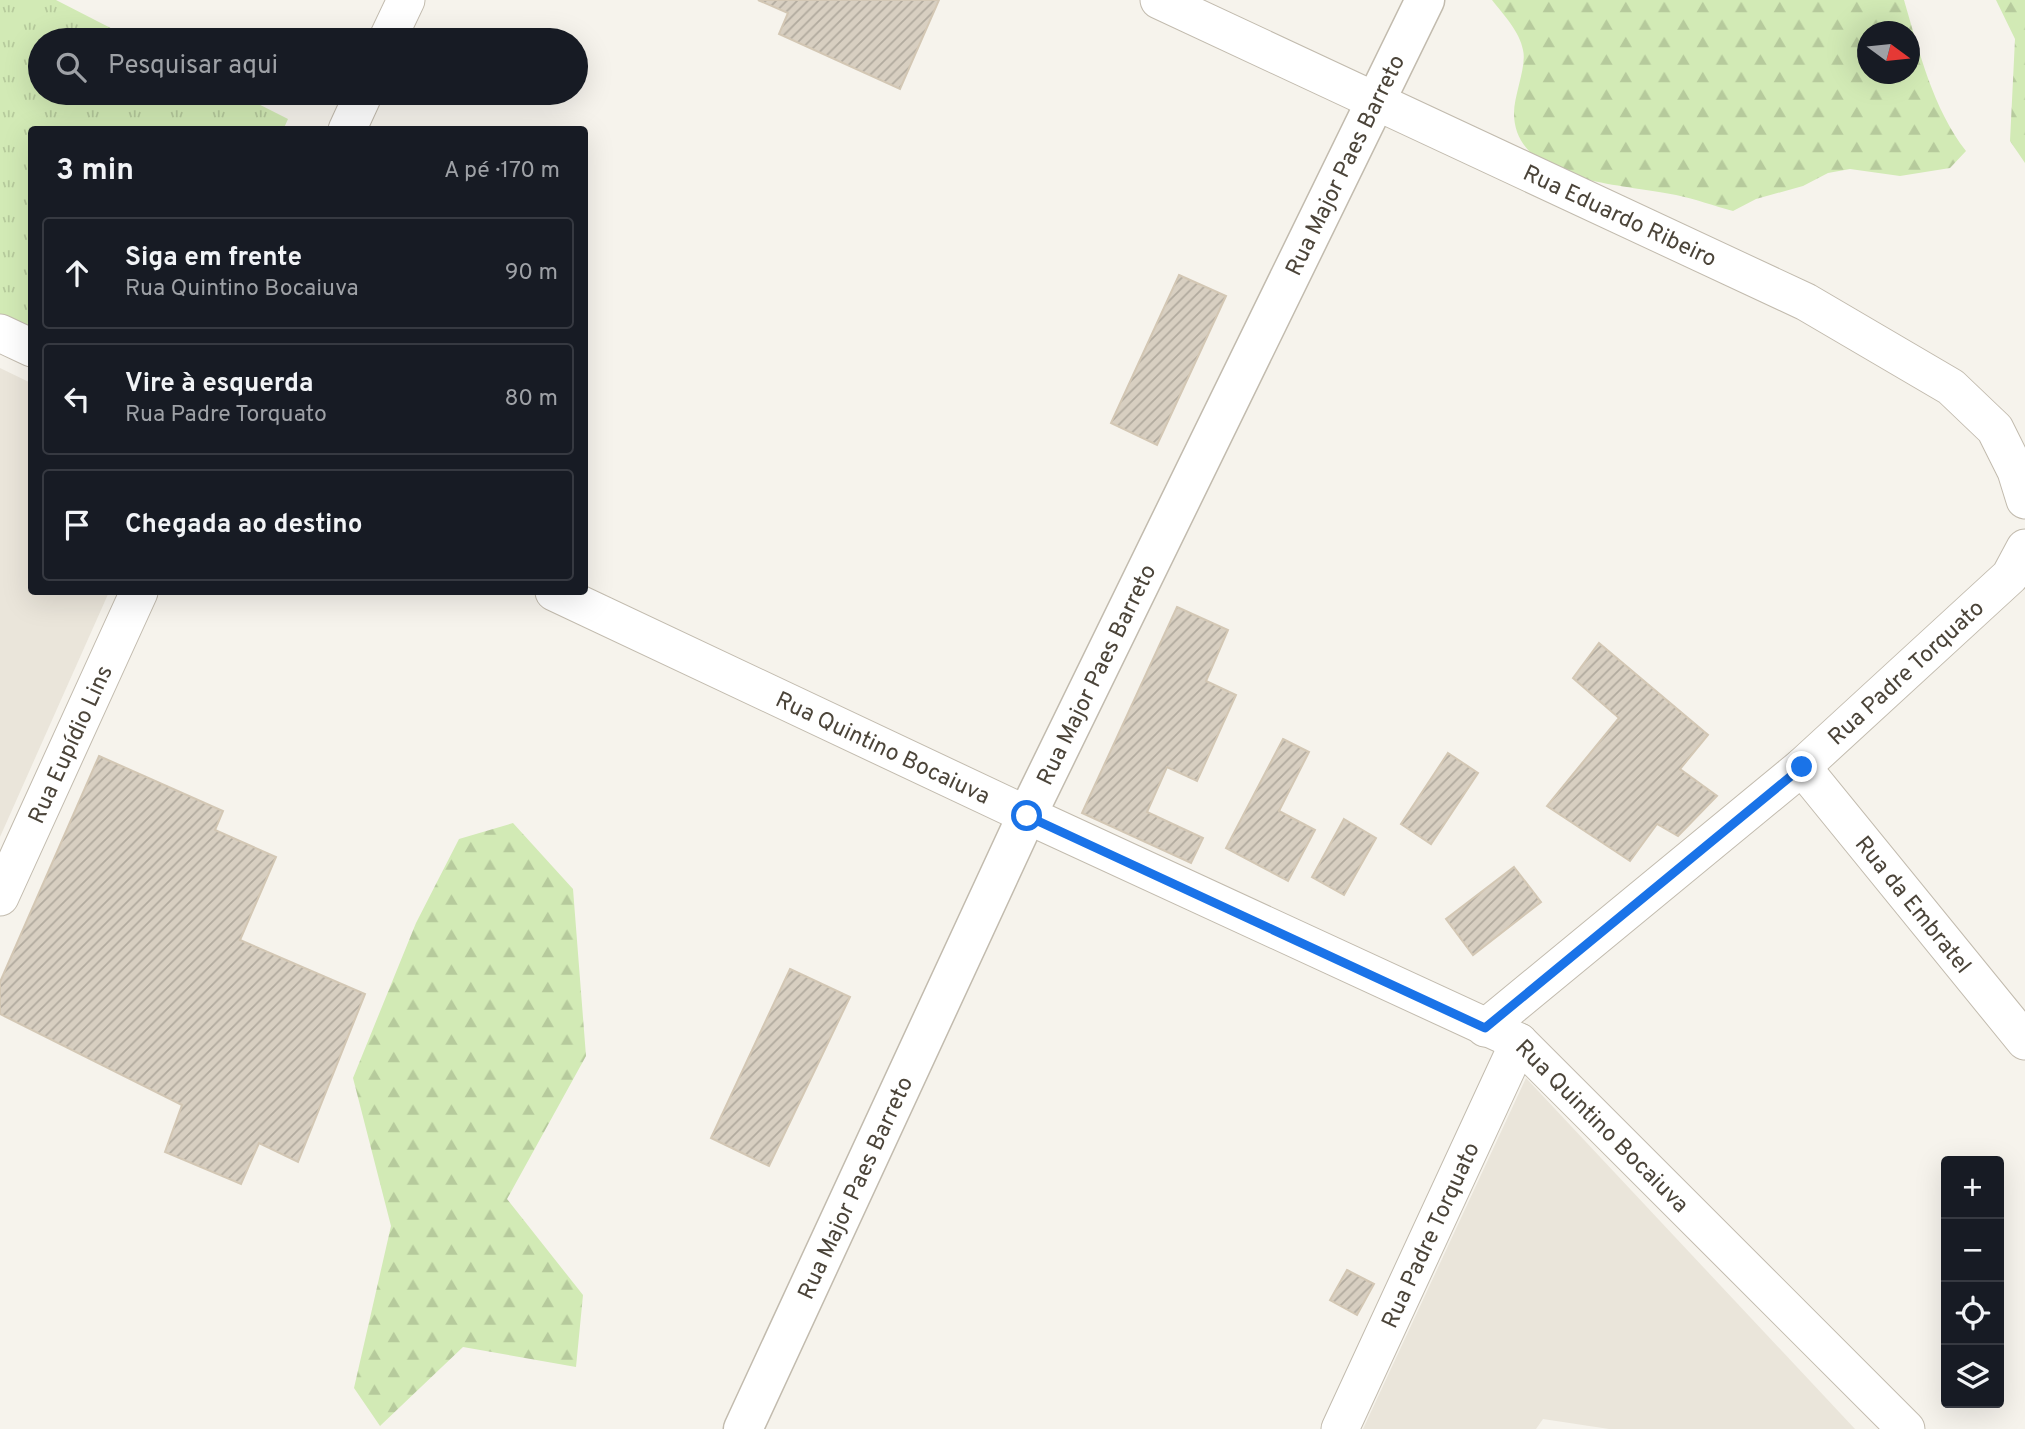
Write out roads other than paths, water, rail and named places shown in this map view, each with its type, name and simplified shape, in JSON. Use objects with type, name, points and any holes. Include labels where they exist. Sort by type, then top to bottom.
[{"type":"street","points":[[392,28],[405,0]]},
{"type":"street","name":"Rua Eduardo Ribeiro","points":[[1159,0],[1806,302],[1906,359],[1951,387],[1995,429],[2017,471],[2025,500]]},
{"type":"street","name":"Rua Major Paes Barreto","points":[[743,1429],[1027,816],[1424,0]]},
{"type":"street","points":[[349,126],[358,105]]},
{"type":"street","points":[[0,333],[28,346]]},
{"type":"street","name":"Rua Padre Torquato","points":[[1485,1028],[1802,767],[2010,576],[2025,548]]},
{"type":"street","name":"Rua Eupídio Lins","points":[[0,897],[138,595]]},
{"type":"street","name":"Rua Quintino Bocaiuva","points":[[560,595],[1027,816],[1519,1042],[1906,1429]]},
{"type":"street","name":"Rua da Embratel","points":[[1802,767],[2025,1041]]},
{"type":"street","name":"Rua Padre Torquato","points":[[1340,1429],[1519,1042]]}]
